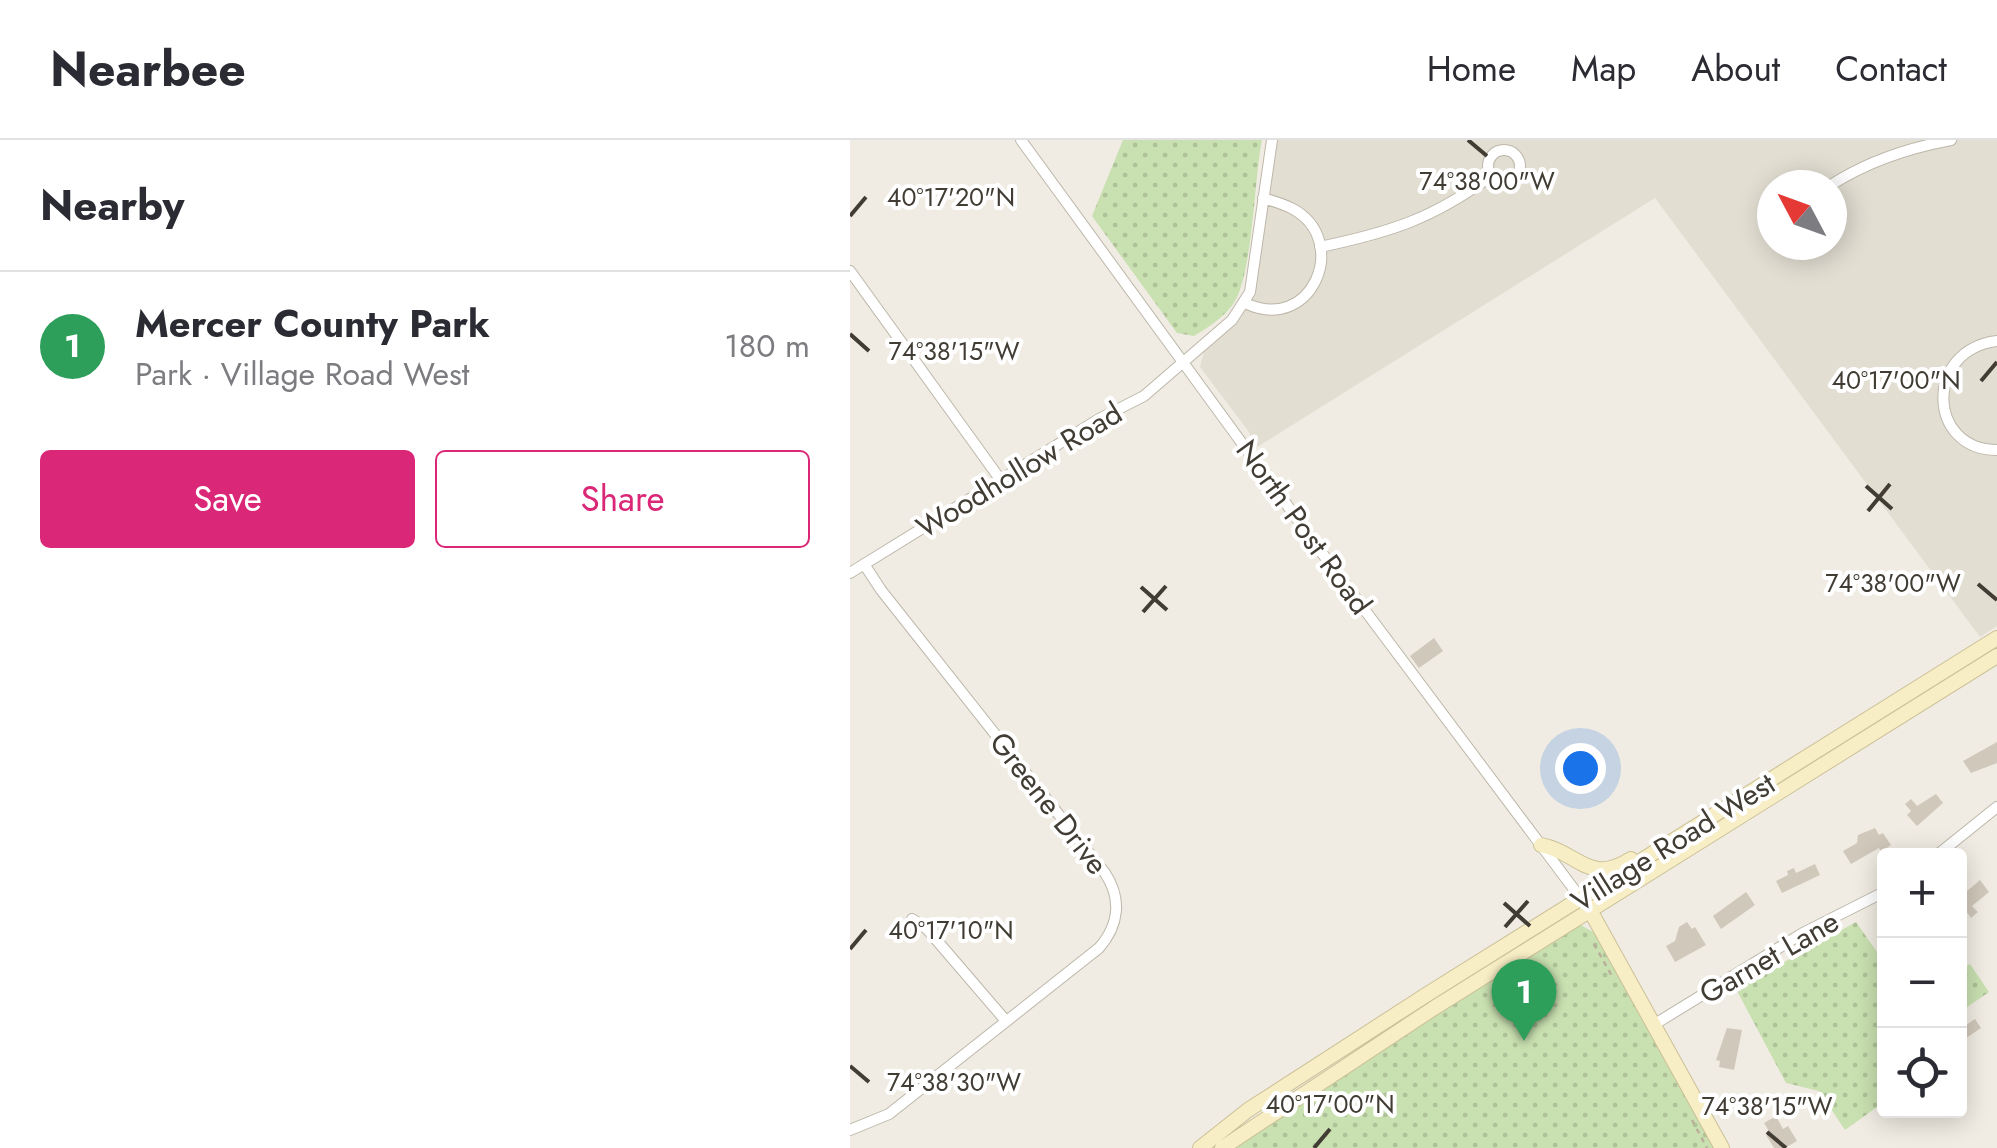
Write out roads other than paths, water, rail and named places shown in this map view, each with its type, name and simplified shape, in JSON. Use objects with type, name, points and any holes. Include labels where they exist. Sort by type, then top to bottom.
[{"type":"main road","name":"Village Road West","points":[[1222,1148],[1851,730],[1997,638]]},
{"type":"main road","name":"Village Road West","points":[[1200,1148],[1248,1110],[1997,656]]},
{"type":"main road","points":[[1542,846],[1558,848],[1591,869],[1607,870],[1622,865],[1815,742],[1851,730]]},
{"type":"main road","points":[[1587,906],[1722,1148]]},
{"type":"street","name":"North Post Road","points":[[1021,140],[1587,906]]},
{"type":"street","points":[[1263,198],[1303,216],[1320,246],[1319,272],[1302,300],[1270,312],[1245,303],[1252,283],[1263,198],[1272,140]]},
{"type":"street","points":[[1847,178],[1900,152],[1951,140]]},
{"type":"street","points":[[1320,246],[1409,224],[1448,206],[1491,176]]},
{"type":"street","points":[[850,271],[1000,480]]},
{"type":"street","name":"Woodhollow Road","points":[[850,573],[1098,419],[1144,396],[1232,320],[1245,303]]},
{"type":"street","points":[[1997,341],[1980,344],[1960,356],[1946,377],[1943,400],[1949,422],[1966,441],[1997,450]]},
{"type":"street","name":"Greene Drive","points":[[850,1130],[888,1114],[1099,948],[1116,918],[1116,895],[1106,873],[864,564]]},
{"type":"street","points":[[1946,848],[1997,807]]},
{"type":"street","name":"Garnet Lane","points":[[1655,1024],[1803,933],[1877,896]]},
{"type":"street","points":[[912,919],[927,929],[1006,1021]]},
{"type":"place","name":"Mercer County Park","points":[[1524,1041]]}]
